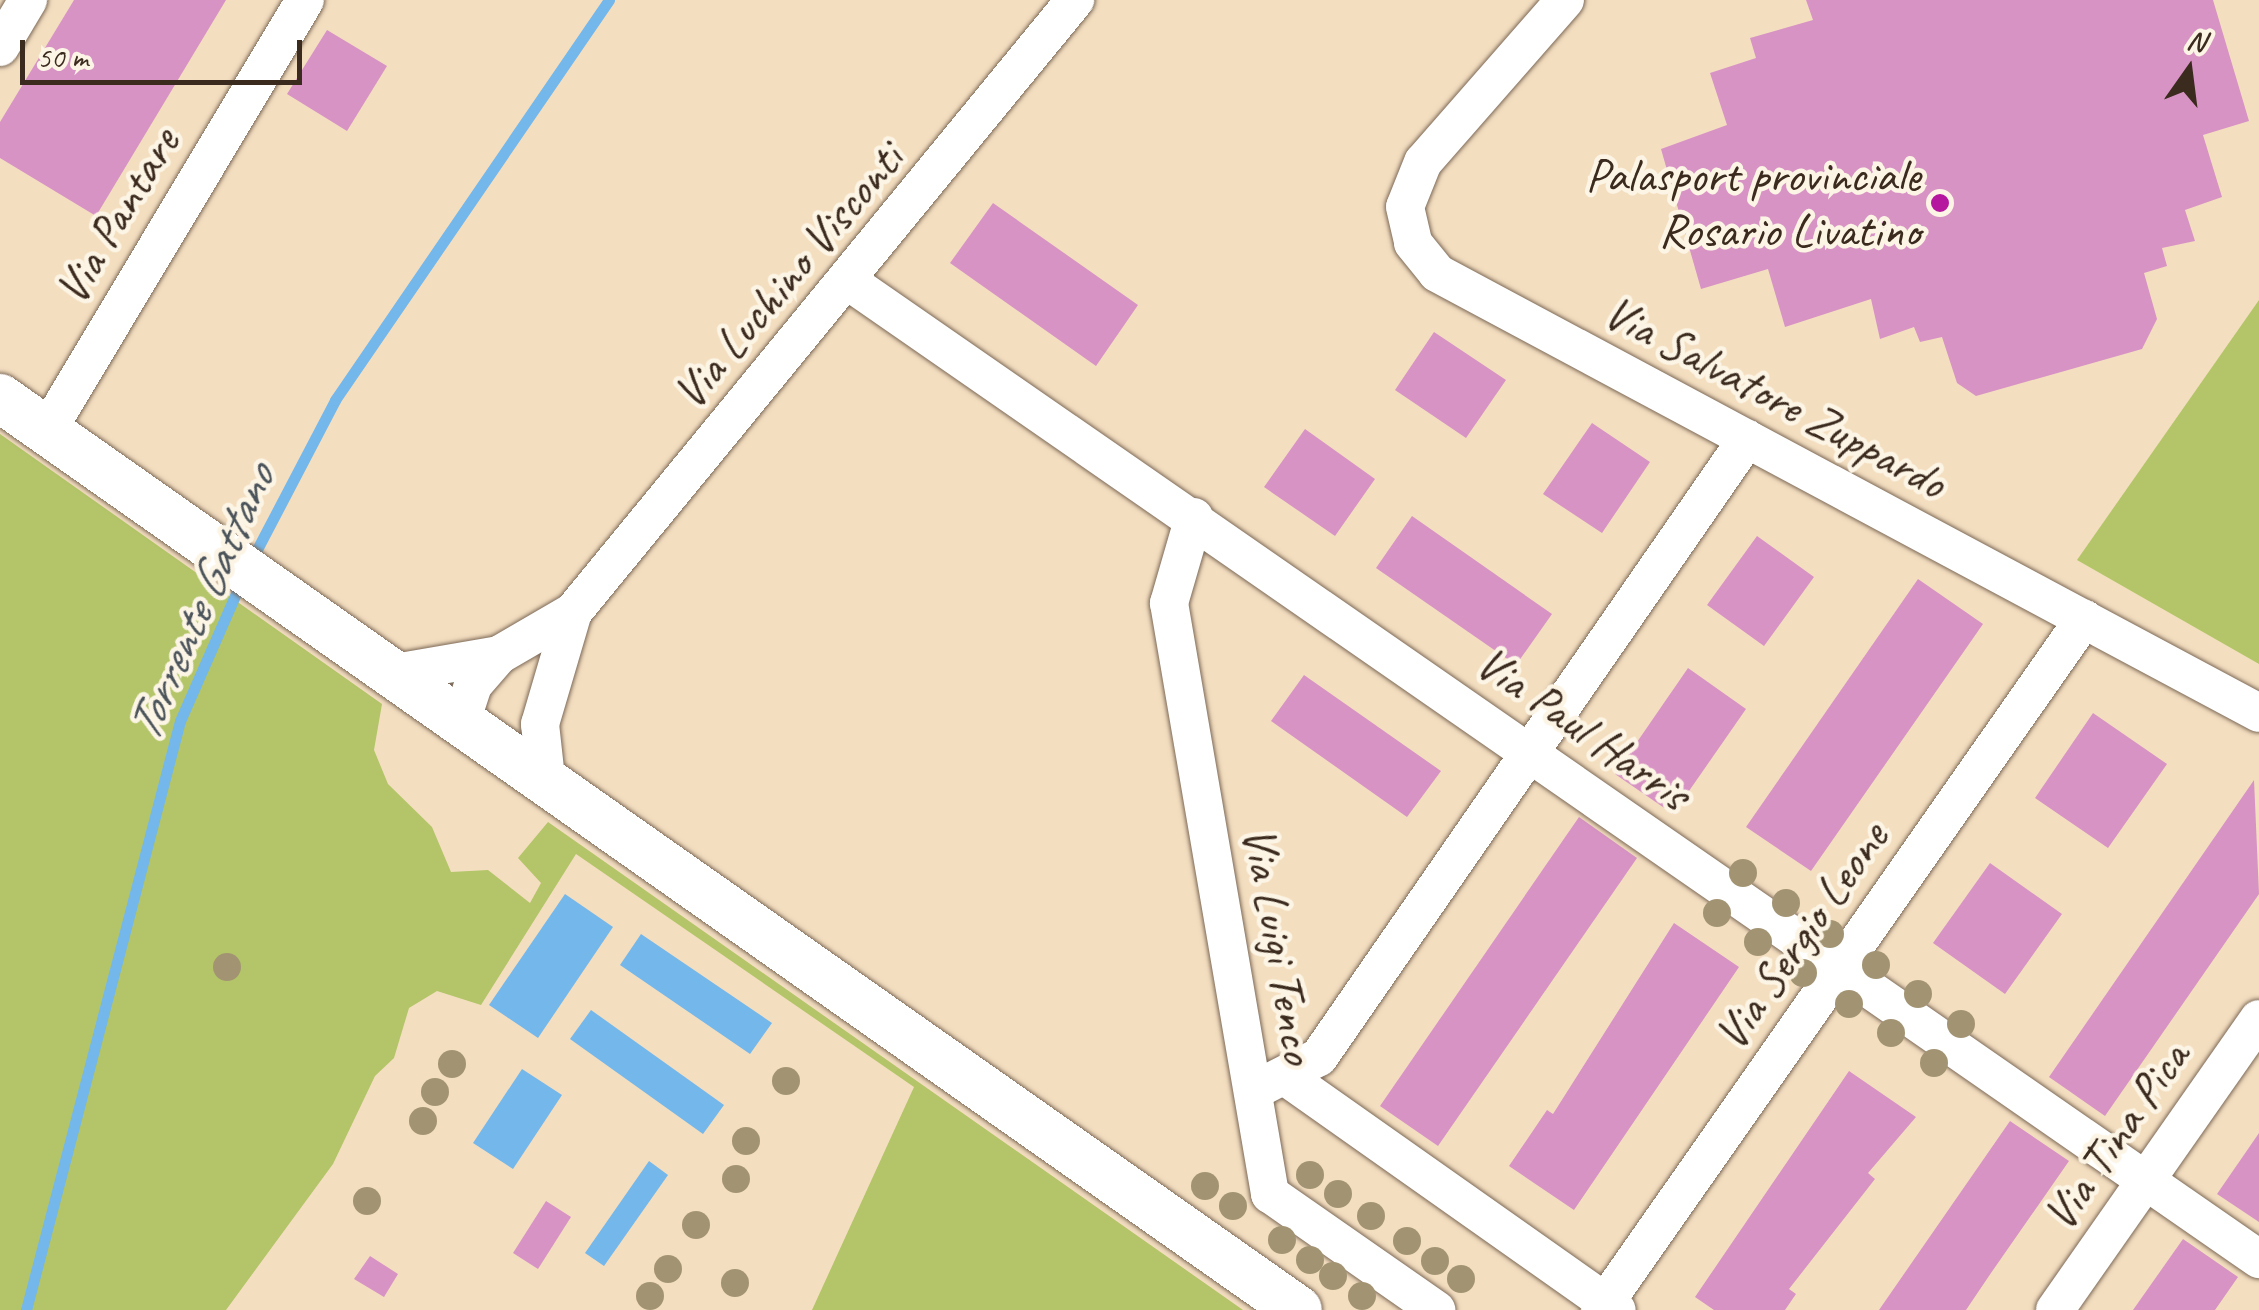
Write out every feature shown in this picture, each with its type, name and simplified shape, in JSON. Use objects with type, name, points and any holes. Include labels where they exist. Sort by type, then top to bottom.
[{"type":"main road","points":[[0,398],[547,787],[1298,1310]]},
{"type":"street","points":[[0,47],[28,0]]},
{"type":"street","name":"Via Pantare","points":[[47,432],[305,0]]},
{"type":"street","name":"Via Luchino Visconti","points":[[460,724],[473,685],[499,655],[573,612],[1075,0]]},
{"type":"street","name":"Via Salvatore Zuppardo","points":[[1565,0],[1422,162],[1404,207],[1413,244],[1437,273],[2259,713]]},
{"type":"street","name":"Via Paul Harris","points":[[848,281],[1194,517],[2259,1260]]},
{"type":"street","points":[[1607,1307],[1271,1085],[1319,1058],[1533,755],[1747,439]]},
{"type":"street","name":"Via Luigi Tenco","points":[[1194,517],[1169,603],[1271,1085],[1270,1194],[1436,1310]]},
{"type":"street","name":"Via Luchino Visconti","points":[[547,787],[540,724],[573,612]]},
{"type":"street","name":"Via Sergio Leone","points":[[1607,1307],[2084,619]]},
{"type":"street","name":"Via Luchino Visconti","points":[[390,674],[499,655]]},
{"type":"street","name":"Via Tina Pica","points":[[2054,1310],[2259,1019]]},
{"type":"green space","points":[[2259,300],[2259,664],[2077,560]]},
{"type":"green space","points":[[0,434],[382,704],[374,750],[388,784],[432,827],[451,872],[488,870],[530,903],[541,883],[518,858],[548,822],[1243,1310],[812,1310],[914,1087],[576,854],[481,1005],[437,991],[409,1008],[394,1058],[375,1076],[333,1164],[226,1310],[0,1310]]},
{"type":"water","points":[[565,894],[613,927],[538,1038],[489,1005]]},
{"type":"water","points":[[641,934],[772,1023],[750,1054],[620,965]]},
{"type":"water","points":[[591,1010],[724,1105],[703,1134],[570,1039]]},
{"type":"water","points":[[522,1069],[562,1095],[513,1169],[473,1143]]},
{"type":"water","points":[[649,1161],[668,1175],[604,1266],[585,1253]]},
{"type":"building","points":[[74,0],[226,0],[96,216],[0,158],[0,122]]},
{"type":"building","name":"Palasport provinciale Rosario Livatino","points":[[1806,0],[2213,0],[2249,121],[2203,135],[2222,197],[2185,210],[2195,241],[2162,248],[2167,266],[2144,273],[2157,319],[2142,349],[1976,396],[1957,383],[1942,337],[1920,342],[1914,327],[1880,339],[1871,299],[1785,327],[1768,269],[1701,289],[1661,149],[1727,125],[1710,73],[1756,58],[1750,38],[1813,20]]},
{"type":"building","points":[[327,30],[387,66],[347,131],[287,94]]},
{"type":"building","points":[[993,203],[1138,305],[1096,366],[950,263]]},
{"type":"building","points":[[1434,332],[1506,380],[1466,438],[1395,390]]},
{"type":"building","points":[[1592,423],[1650,462],[1602,533],[1543,494]]},
{"type":"building","points":[[1305,429],[1375,479],[1335,536],[1264,487]]},
{"type":"building","points":[[1412,516],[1552,614],[1516,665],[1376,568]]},
{"type":"building","points":[[1757,536],[1814,577],[1764,646],[1707,605]]},
{"type":"building","points":[[1918,579],[1983,624],[1811,871],[1746,827]]},
{"type":"building","points":[[1688,668],[1746,709],[1673,814],[1615,774]]},
{"type":"building","points":[[1304,675],[1441,771],[1407,817],[1271,721]]},
{"type":"building","points":[[2093,713],[2167,764],[2108,848],[2035,798]]},
{"type":"building","points":[[2254,780],[2259,894],[2105,1116],[2049,1077]]},
{"type":"building","points":[[1579,817],[1637,858],[1438,1146],[1380,1106]]},
{"type":"building","points":[[1990,863],[2062,914],[2005,994],[1933,943]]},
{"type":"building","points":[[1674,923],[1739,967],[1574,1210],[1509,1166],[1547,1110],[1553,1114]]},
{"type":"building","points":[[1849,1071],[1916,1117],[1868,1173],[1875,1179],[1789,1289],[1796,1294],[1785,1310],[1714,1310],[1695,1297]]},
{"type":"building","points":[[2010,1121],[2069,1161],[1966,1310],[1879,1310]]},
{"type":"building","points":[[2259,1133],[2259,1222],[2217,1194]]},
{"type":"building","points":[[546,1201],[571,1217],[538,1269],[513,1253]]},
{"type":"building","points":[[2183,1239],[2238,1277],[2215,1310],[2133,1310]]},
{"type":"building","points":[[370,1256],[398,1274],[384,1297],[354,1279]]},
{"type":"waterway","name":"Torrente Gattano","points":[[251,561],[335,400],[609,0]]},
{"type":"waterway","name":"Torrente Gattano","points":[[26,1310],[180,721],[241,582]]},
{"type":"place","name":"Palasport provinciale Rosario Livatino","points":[[1940,203]]}]
